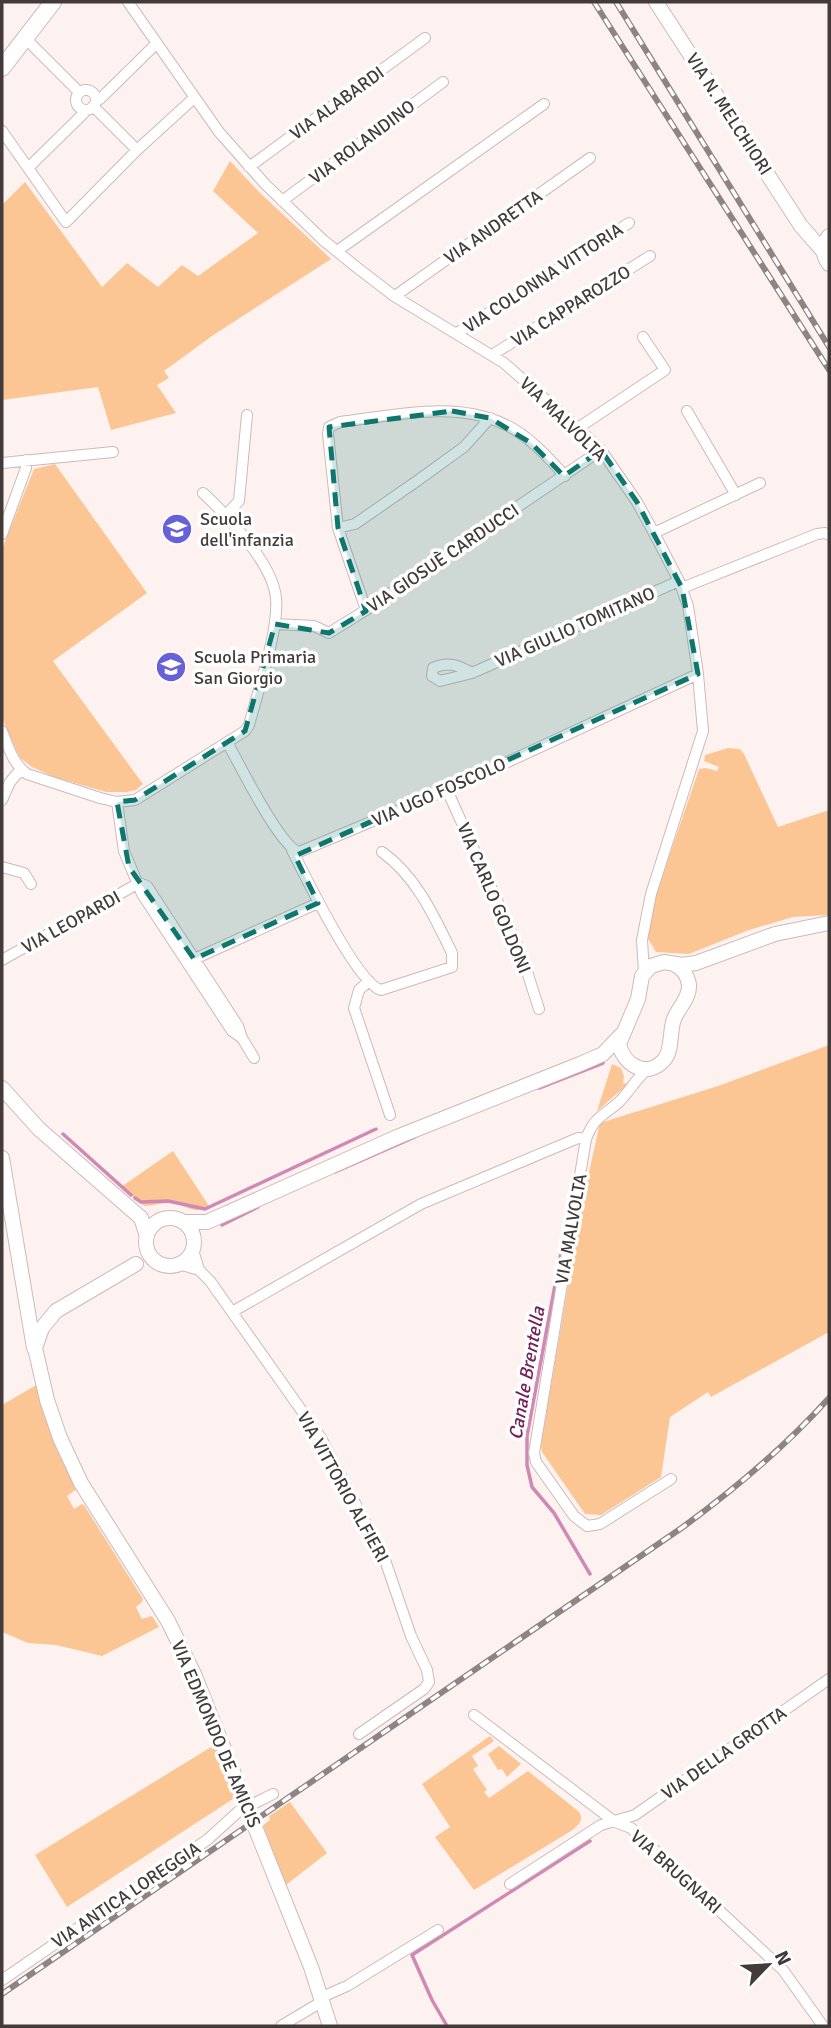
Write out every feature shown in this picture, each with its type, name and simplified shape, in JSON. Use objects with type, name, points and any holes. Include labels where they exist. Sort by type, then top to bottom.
[{"type":"main road","points":[[2,68],[52,2]]},
{"type":"street","name":"VIA MALVOLTA","points":[[128,2],[219,132],[282,201],[337,251],[395,296],[504,363],[578,428],[601,450],[637,502],[654,533],[680,585],[690,615],[702,710],[702,740],[651,894],[642,933],[644,972]]},
{"type":"street","name":"VIA N. MELCHIORI","points":[[656,2],[801,226],[826,258]]},
{"type":"street","points":[[24,37],[79,92]]},
{"type":"street","name":"VIA ALABARDI","points":[[249,167],[425,38]]},
{"type":"street","points":[[29,167],[157,43]]},
{"type":"street","name":"VIA ROLANDINO","points":[[282,201],[443,82]]},
{"type":"street","points":[[79,92],[91,91],[91,105],[137,150]]},
{"type":"street","points":[[79,92],[76,102],[79,107],[91,105]]},
{"type":"street","points":[[2,131],[66,222],[137,150],[194,98]]},
{"type":"street","points":[[337,251],[544,104]]},
{"type":"street","name":"VIA ANDRETTA","points":[[395,296],[590,158]]},
{"type":"street","name":"VIA COLONNA VITTORIA","points":[[457,333],[629,223]]},
{"type":"street","points":[[801,226],[816,234],[829,236],[825,243],[826,258]]},
{"type":"street","name":"VIA CAPPAROZZO","points":[[492,355],[650,256]]},
{"type":"street","points":[[578,428],[665,370],[643,337]]},
{"type":"street","points":[[366,610],[338,528],[329,427],[340,422],[452,411],[490,418],[507,425],[531,443],[565,476]]},
{"type":"street","points":[[687,411],[736,495]]},
{"type":"street","points":[[226,515],[239,501],[247,415]]},
{"type":"street","points":[[338,528],[355,524],[464,447],[490,418]]},
{"type":"street","name":"VIA GIOSUÈ CARDUCCI","points":[[275,624],[314,626],[329,633],[601,450]]},
{"type":"street","points":[[2,463],[113,452]]},
{"type":"street","points":[[2,534],[26,468],[26,460]]},
{"type":"street","points":[[654,533],[760,484]]},
{"type":"street","points":[[2,731],[21,769],[33,776],[117,802],[135,800],[228,744],[248,728],[275,624],[276,597],[271,578],[226,515],[203,493]]},
{"type":"street","name":"VIA GIULIO TOMITANO","points":[[472,673],[680,585],[817,534],[829,535]]},
{"type":"street","name":"VIA UGO FOSCOLO","points":[[292,850],[306,851],[447,790],[698,674]]},
{"type":"street","points":[[228,744],[279,833],[292,850],[341,942],[369,981],[381,990],[452,967],[454,961],[427,904],[396,863],[382,852]]},
{"type":"street","points":[[2,800],[10,782],[21,769]]},
{"type":"street","name":"VIA CARLO GOLDONI","points":[[447,790],[522,956],[539,1009]]},
{"type":"street","name":"VIA LEOPARDI","points":[[117,802],[124,851],[142,894],[191,961],[232,1031],[242,1038],[254,1058]]},
{"type":"street","points":[[2,867],[24,873],[31,884]]},
{"type":"street","name":"VIA LEOPARDI","points":[[2,960],[139,883]]},
{"type":"street","points":[[191,961],[318,903]]},
{"type":"street","points":[[603,1054],[625,1060],[637,1068],[649,1068],[663,1062],[673,1021],[699,967],[734,948],[775,934],[829,923]]},
{"type":"street","points":[[642,945],[648,953],[684,972],[689,983]]},
{"type":"street","points":[[141,1218],[207,1222],[397,1137],[603,1054],[621,1035],[635,1009],[644,972],[654,964],[691,964],[709,960]]},
{"type":"street","points":[[369,981],[359,990],[354,1008],[390,1115]]},
{"type":"street","points":[[621,1035],[620,1048],[631,1071],[632,1084]]},
{"type":"street","name":"VIA MALVOLTA","points":[[649,1068],[632,1084],[621,1100],[596,1118],[586,1139],[534,1448],[535,1457],[574,1516],[587,1526],[600,1524],[671,1479]]},
{"type":"street","points":[[2,1088],[9,1106],[141,1218],[147,1251],[156,1262]]},
{"type":"street","points":[[232,1312],[421,1204],[578,1138],[586,1139]]},
{"type":"street","name":"VIA EDMONDO DE AMICIS","points":[[2,1158],[38,1363],[55,1426],[72,1466],[180,1645],[207,1703],[322,1999],[330,2026]]},
{"type":"street","points":[[136,1264],[150,1228],[163,1219]]},
{"type":"street","points":[[184,1222],[190,1228],[193,1247]]},
{"type":"street","points":[[38,1363],[36,1340],[54,1312],[136,1264],[156,1262],[172,1266],[188,1259],[207,1222]]},
{"type":"street","name":"VIA VITTORIO ALFIERI","points":[[193,1247],[200,1270],[321,1438],[385,1560],[411,1636],[427,1670],[429,1682],[424,1689],[359,1734]]},
{"type":"street","points":[[179,1264],[200,1270]]},
{"type":"street","points":[[38,1363],[39,1349],[50,1327],[61,1314],[86,1295]]},
{"type":"street","points":[[26,1299],[30,1307],[38,1313],[54,1312]]},
{"type":"street","name":"VIA DELLA GROTTA","points":[[510,1884],[601,1825],[635,1815],[829,1679]]},
{"type":"street","name":"VIA BRUGNARI","points":[[474,1715],[615,1822],[631,1828],[783,1970],[823,2026]]},
{"type":"street","points":[[247,1807],[273,1794]]},
{"type":"street","name":"VIA ANTICA LOREGGIA","points":[[2,1980],[207,1840],[247,1807]]},
{"type":"street","points":[[281,2026],[438,1930]]},
{"type":"highlighted area","points":[[452,411],[490,418],[531,443],[564,476],[601,450],[637,502],[682,588],[698,674],[295,856],[318,903],[194,959],[129,867],[117,802],[135,800],[245,731],[275,624],[329,633],[366,611],[338,528],[329,427]]},
{"type":"shaded area","points":[[230,161],[331,259],[212,336],[164,371],[169,378],[157,385],[176,413],[111,430],[98,387],[2,400],[2,205],[25,182],[102,287],[127,263],[158,287],[182,265],[198,276],[258,233],[213,191]]},
{"type":"shaded area","points":[[55,464],[147,593],[53,661],[143,784],[136,790],[106,792],[54,777],[32,767],[20,758],[2,718],[2,549],[34,469]]},
{"type":"shaded area","points":[[728,748],[740,749],[744,754],[778,827],[829,810],[829,915],[793,917],[749,930],[689,954],[656,952],[648,939],[646,925],[699,769],[717,771],[719,767],[704,761],[705,755]]},
{"type":"shaded area","points":[[829,1045],[829,1332],[711,1397],[708,1392],[670,1417],[661,1477],[601,1515],[585,1514],[542,1452],[541,1445],[582,1203],[600,1123],[718,1086]]},
{"type":"shaded area","points":[[612,1064],[621,1068],[623,1083],[628,1084],[597,1111]]},
{"type":"shaded area","points":[[173,1151],[209,1206],[194,1210],[175,1203],[144,1206],[121,1187]]},
{"type":"shaded area","points":[[38,1384],[77,1489],[67,1496],[74,1509],[84,1505],[143,1599],[136,1607],[142,1619],[152,1616],[159,1627],[102,1656],[56,1645],[28,1643],[2,1632],[2,1405]]},
{"type":"shaded area","points":[[490,1736],[494,1741],[472,1756],[478,1766],[473,1769],[487,1790],[484,1792],[489,1798],[528,1771],[578,1811],[581,1819],[571,1831],[474,1890],[435,1837],[450,1827],[422,1784]]},
{"type":"shaded area","points":[[216,1744],[236,1797],[67,1907],[35,1855]]},
{"type":"shaded area","points":[[499,1746],[521,1764],[507,1777],[502,1769],[498,1770],[488,1754]]},
{"type":"shaded area","points":[[290,1802],[327,1853],[286,1885],[263,1825],[270,1820],[269,1816]]},
{"type":"waterway","points":[[539,1088],[603,1063]]},
{"type":"waterway","points":[[135,1198],[141,1202],[168,1201],[205,1209],[376,1129]]},
{"type":"waterway","points":[[63,1134],[131,1195]]},
{"type":"waterway","points":[[335,1172],[415,1137]]},
{"type":"waterway","points":[[222,1225],[258,1207]]},
{"type":"waterway","name":"Canale Brentella","points":[[563,1242],[527,1436],[527,1465],[532,1487],[554,1513],[590,1574]]},
{"type":"waterway","name":"Canale Brentella","points":[[447,2026],[412,1955],[590,1841]]},
{"type":"railway","points":[[594,2],[829,370]]},
{"type":"railway","points":[[616,2],[829,347]]},
{"type":"railway","points":[[2,1994],[683,1527],[759,1466],[829,1398]]},
{"type":"place","name":"Scuola dell'infanzia","points":[[177,529]]},
{"type":"place","name":"Scuola Primaria San Giorgio","points":[[171,667]]}]
